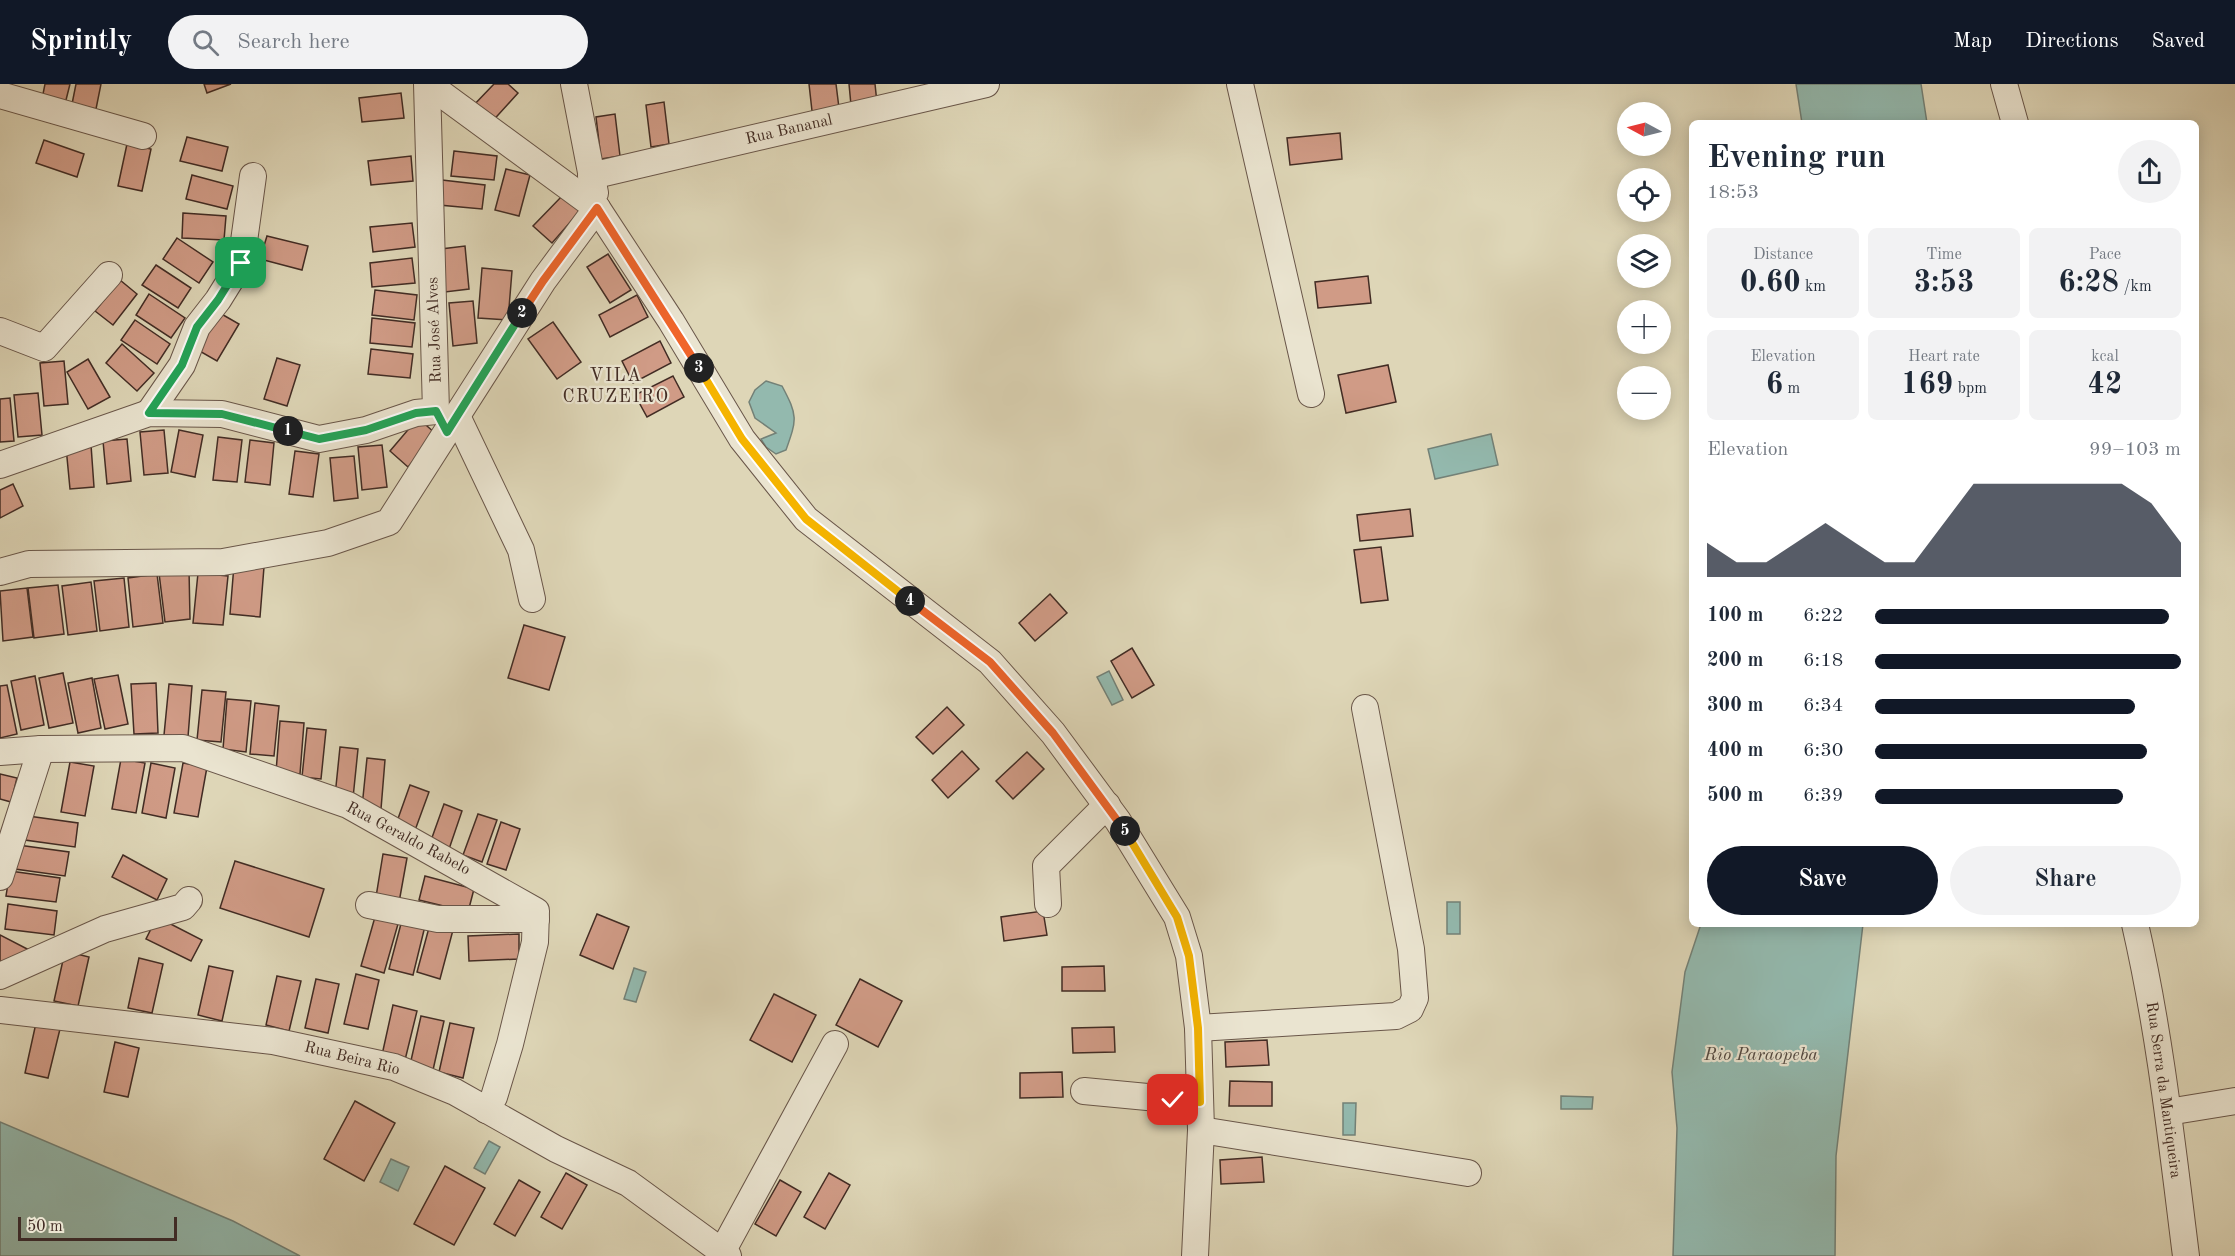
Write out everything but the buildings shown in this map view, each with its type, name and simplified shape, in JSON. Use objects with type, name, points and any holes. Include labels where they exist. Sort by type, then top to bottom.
[{"type":"street","points":[[428,84],[597,208],[671,321],[742,439],[806,519],[990,662],[1053,733],[1107,805],[1177,917],[1189,956],[1198,1028],[1201,1130],[1196,1256]]},
{"type":"street","name":"Rua José Alves","points":[[428,84],[447,420]]},
{"type":"street","points":[[0,572],[29,564],[223,562],[328,543],[389,522],[447,420],[543,281],[597,208],[574,84]]},
{"type":"street","name":"Rua Bananal","points":[[591,176],[986,84]]},
{"type":"street","points":[[1240,84],[1311,394]]},
{"type":"street","points":[[2004,84],[2014,120]]},
{"type":"street","points":[[0,95],[143,136]]},
{"type":"street","points":[[149,413],[182,365],[197,327],[218,300],[241,263],[253,176]]},
{"type":"street","points":[[0,331],[44,348],[109,276]]},
{"type":"street","points":[[0,465],[149,413],[222,414],[319,439],[366,430],[416,413],[447,420],[521,550],[532,599]]},
{"type":"street","points":[[1198,1028],[1396,1016],[1410,1009],[1415,998],[1411,950],[1365,708]]},
{"type":"street","name":"Rua Geraldo Rabelo","points":[[0,752],[41,749],[183,747],[348,805],[536,911],[536,919]]},
{"type":"street","points":[[0,877],[41,749]]},
{"type":"street","points":[[1048,904],[1046,866],[1107,805]]},
{"type":"street","points":[[0,976],[105,929],[183,907],[189,900]]},
{"type":"street","points":[[369,905],[438,919],[536,919],[535,942],[523,994],[494,1097],[486,1110]]},
{"type":"street","name":"Rua Serra da Mantiqueira","points":[[2136,927],[2168,1112],[2186,1256]]},
{"type":"street","name":"Rua Beira Rio","points":[[0,1010],[273,1041],[394,1067],[454,1092],[556,1149],[628,1183],[725,1254]]},
{"type":"street","points":[[725,1254],[835,1044]]},
{"type":"street","points":[[1084,1091],[1200,1102]]},
{"type":"street","points":[[2168,1112],[2235,1101]]},
{"type":"street","points":[[1201,1130],[1468,1173]]},
{"type":"water","points":[[1796,84],[1921,84],[1927,120],[1802,120]]},
{"type":"water","points":[[766,381],[782,386],[791,404],[794,418],[786,450],[776,454],[766,447],[761,439],[776,433],[755,418],[749,402],[755,390]]},
{"type":"water","points":[[1491,434],[1498,465],[1435,479],[1428,449]]},
{"type":"water","points":[[1109,671],[1123,700],[1112,705],[1097,677]]},
{"type":"water","points":[[1447,902],[1460,902],[1460,934],[1447,934]]},
{"type":"water","name":"Rio Paraopeba","points":[[1700,927],[1863,927],[1836,1156],[1835,1256],[1673,1256],[1677,1128],[1672,1072],[1685,972]]},
{"type":"water","points":[[634,968],[646,972],[636,1002],[624,999]]},
{"type":"water","points":[[1561,1096],[1593,1097],[1592,1109],[1561,1109]]},
{"type":"water","points":[[1343,1103],[1356,1103],[1355,1135],[1343,1135]]},
{"type":"water","points":[[0,1122],[233,1221],[300,1256],[0,1256]]},
{"type":"water","points":[[489,1141],[500,1147],[485,1174],[474,1168]]},
{"type":"water","points":[[391,1159],[409,1167],[398,1191],[380,1182]]},
{"type":"district","name":"VILA CRUZEIRO","points":[[616,386]]},
{"type":"route","points":[[241,263],[218,300],[197,327],[182,365],[149,413],[222,414],[319,439],[366,430],[416,413],[436,411],[447,432],[543,281],[597,208],[671,321],[742,439],[806,519],[990,662],[1053,733],[1118,821],[1177,917],[1189,956],[1198,1028],[1200,1102],[1173,1100]]}]
